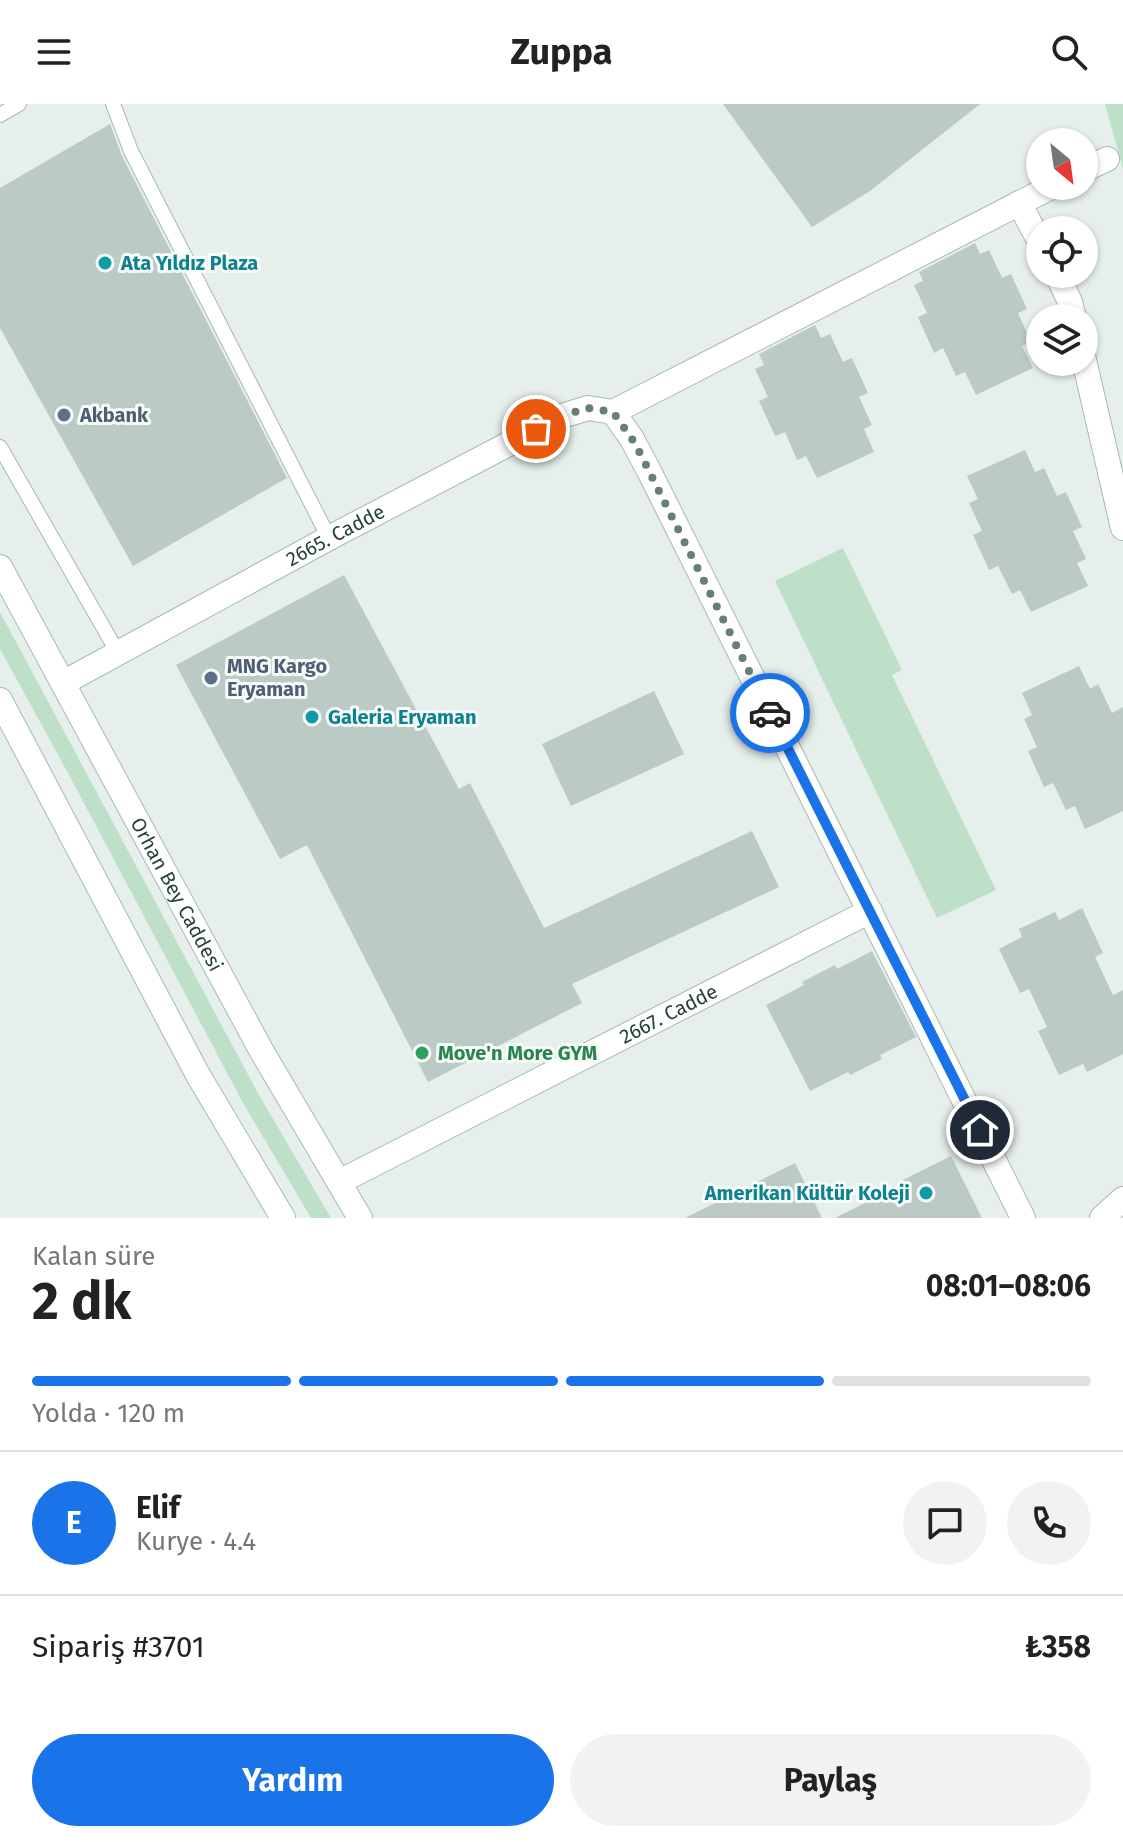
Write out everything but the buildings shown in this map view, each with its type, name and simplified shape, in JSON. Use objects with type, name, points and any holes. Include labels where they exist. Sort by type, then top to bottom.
[{"type":"street","points":[[1098,163],[1107,159]]},
{"type":"street","points":[[1023,1218],[644,460],[613,412],[1026,200]]},
{"type":"street","points":[[1019,203],[1026,216]]},
{"type":"street","points":[[1088,376],[1123,528]]},
{"type":"street","name":"2665. Cadde","points":[[63,683],[562,416],[588,408],[613,412]]},
{"type":"street","name":"Orhan Bey Caddesi","points":[[0,567],[261,1050],[360,1218]]},
{"type":"street","points":[[2,709],[198,1075],[283,1218]]},
{"type":"street","name":"2667. Cadde","points":[[339,1182],[870,911]]},
{"type":"street","points":[[1102,1218],[1123,1199]]},
{"type":"lane","points":[[0,115],[19,104]]},
{"type":"lane","points":[[113,104],[131,151],[329,538]]},
{"type":"lane","points":[[0,447],[118,653]]},
{"type":"green space","points":[[1105,104],[1123,104],[1123,169]]},
{"type":"green space","points":[[843,548],[902,670],[892,675],[996,890],[937,918],[775,581]]},
{"type":"green space","points":[[0,612],[259,1095],[331,1218],[311,1218],[243,1103],[0,649]]},
{"type":"way so far","points":[[536,429],[588,408],[613,412],[641,455],[770,713]]},
{"type":"place","name":"Ata Yıldız Plaza","points":[[105,263]]},
{"type":"place","name":"Akbank","points":[[64,415]]},
{"type":"place","name":"MNG Kargo Eryaman","points":[[211,678]]},
{"type":"place","name":"Galeria Eryaman","points":[[312,717]]},
{"type":"place","name":"Move'n More GYM","points":[[422,1053]]},
{"type":"place","name":"Amerikan Kültür Koleji","points":[[926,1193]]},
{"type":"route","points":[[770,713],[980,1130]]}]
